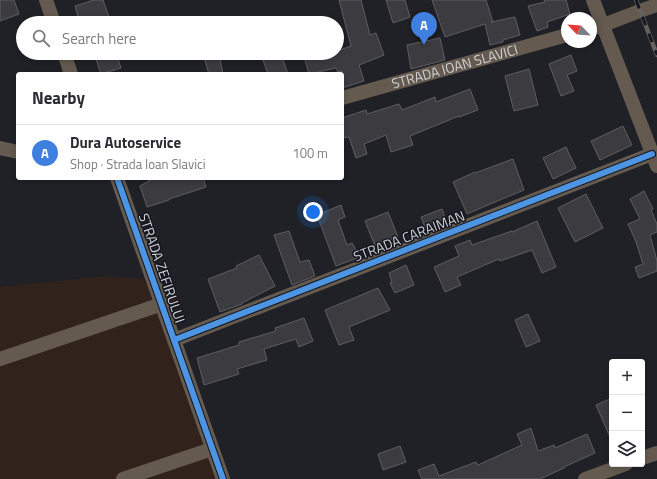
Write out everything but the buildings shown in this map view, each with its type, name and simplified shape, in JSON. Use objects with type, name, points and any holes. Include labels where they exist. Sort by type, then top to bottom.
[{"type":"street","points":[[46,0],[52,16]]},
{"type":"street","points":[[593,0],[595,12]]},
{"type":"street","points":[[655,160],[597,27],[657,5]]},
{"type":"street","name":"STRADA IOAN SLAVICI","points":[[344,97],[561,37]]},
{"type":"street","points":[[66,60],[70,72]]},
{"type":"street","points":[[0,148],[16,152]]},
{"type":"street","name":"STRADA CARAIMAN","points":[[174,340],[655,160]]},
{"type":"street","name":"STRADA ZEFIRULUI","points":[[118,180],[223,479]]},
{"type":"street","points":[[0,359],[162,304]]},
{"type":"street","points":[[123,479],[212,449]]},
{"type":"street","points":[[645,457],[657,453]]},
{"type":"street","points":[[585,479],[618,467]]},
{"type":"shaded area","points":[[106,276],[142,279],[170,295],[186,300],[162,304],[223,479],[0,479],[0,287]]},
{"type":"railway","points":[[636,0],[657,55]]},
{"type":"cycle path","points":[[174,340],[652,154]]},
{"type":"cycle path","points":[[118,180],[223,479]]},
{"type":"place","name":"Dura Autoservice","points":[[424,45]]}]
